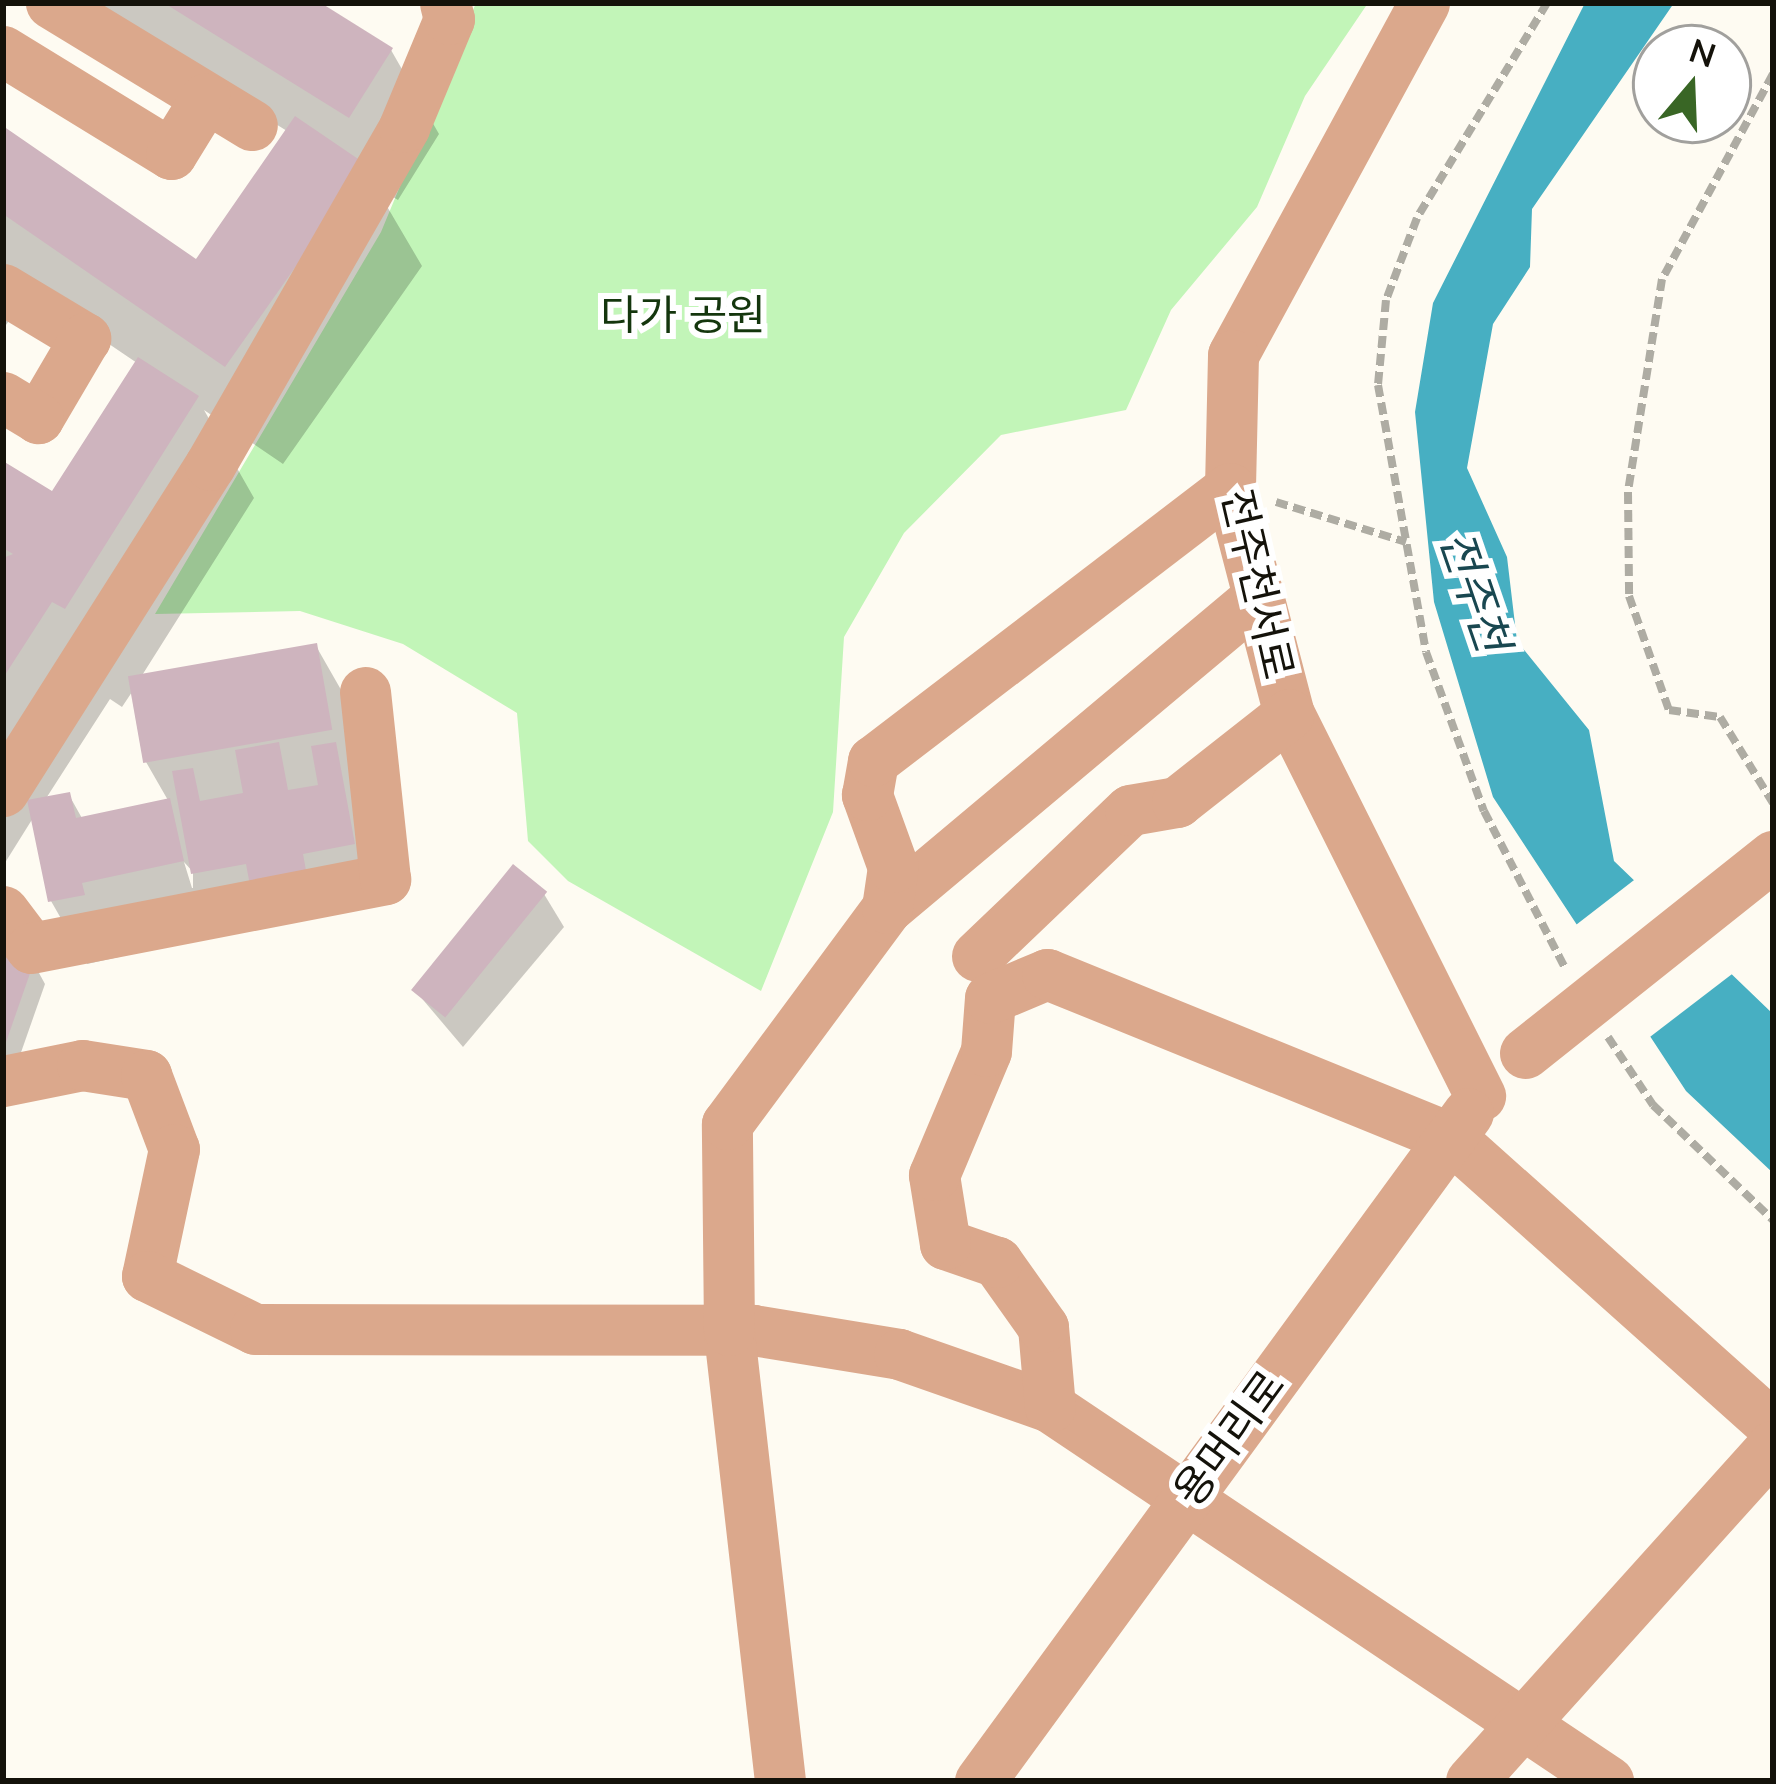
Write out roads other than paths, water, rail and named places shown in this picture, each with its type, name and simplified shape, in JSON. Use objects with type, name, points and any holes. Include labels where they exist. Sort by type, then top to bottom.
[{"type":"street","points":[[51,3],[252,125]]},
{"type":"street","points":[[3,791],[210,465],[404,127],[449,20],[445,3]]},
{"type":"street","name":"전주천서로","points":[[1424,3],[1233,355],[1230,488],[1289,714],[1480,1096]]},
{"type":"street","points":[[3,51],[171,154],[206,99]]},
{"type":"street","points":[[3,289],[85,338],[38,418],[3,398]]},
{"type":"street","points":[[886,908],[893,867],[867,795],[873,760],[1230,488]]},
{"type":"street","points":[[779,1781],[729,1330],[727,1124],[886,908],[1257,598]]},
{"type":"street","points":[[3,911],[31,948],[385,879],[365,692]]},
{"type":"street","points":[[977,956],[1130,810],[1177,802],[1289,714]]},
{"type":"street","name":"용머리로","points":[[980,1781],[1480,1096],[1525,1053],[1773,856]]},
{"type":"street","points":[[1049,1407],[1043,1327],[997,1262],[944,1244],[934,1175],[986,1051],[990,998],[1047,974],[1451,1138],[1773,1426]]},
{"type":"street","points":[[3,1081],[82,1065],[146,1075],[174,1149],[147,1276],[255,1329],[729,1330],[899,1354],[1049,1407],[1608,1781]]},
{"type":"street","points":[[1471,1781],[1773,1446]]},
{"type":"water","name":"전주천","points":[[1585,3],[1674,3],[1660,24],[1632,24],[1632,64],[1532,209],[1530,267],[1493,324],[1467,468],[1507,557],[1517,641],[1589,730],[1614,861],[1773,1014],[1773,1173],[1686,1091],[1493,797],[1434,602],[1415,412],[1433,303]]},
{"type":"park label","name":"다가 공원","points":[[683,315]]}]
